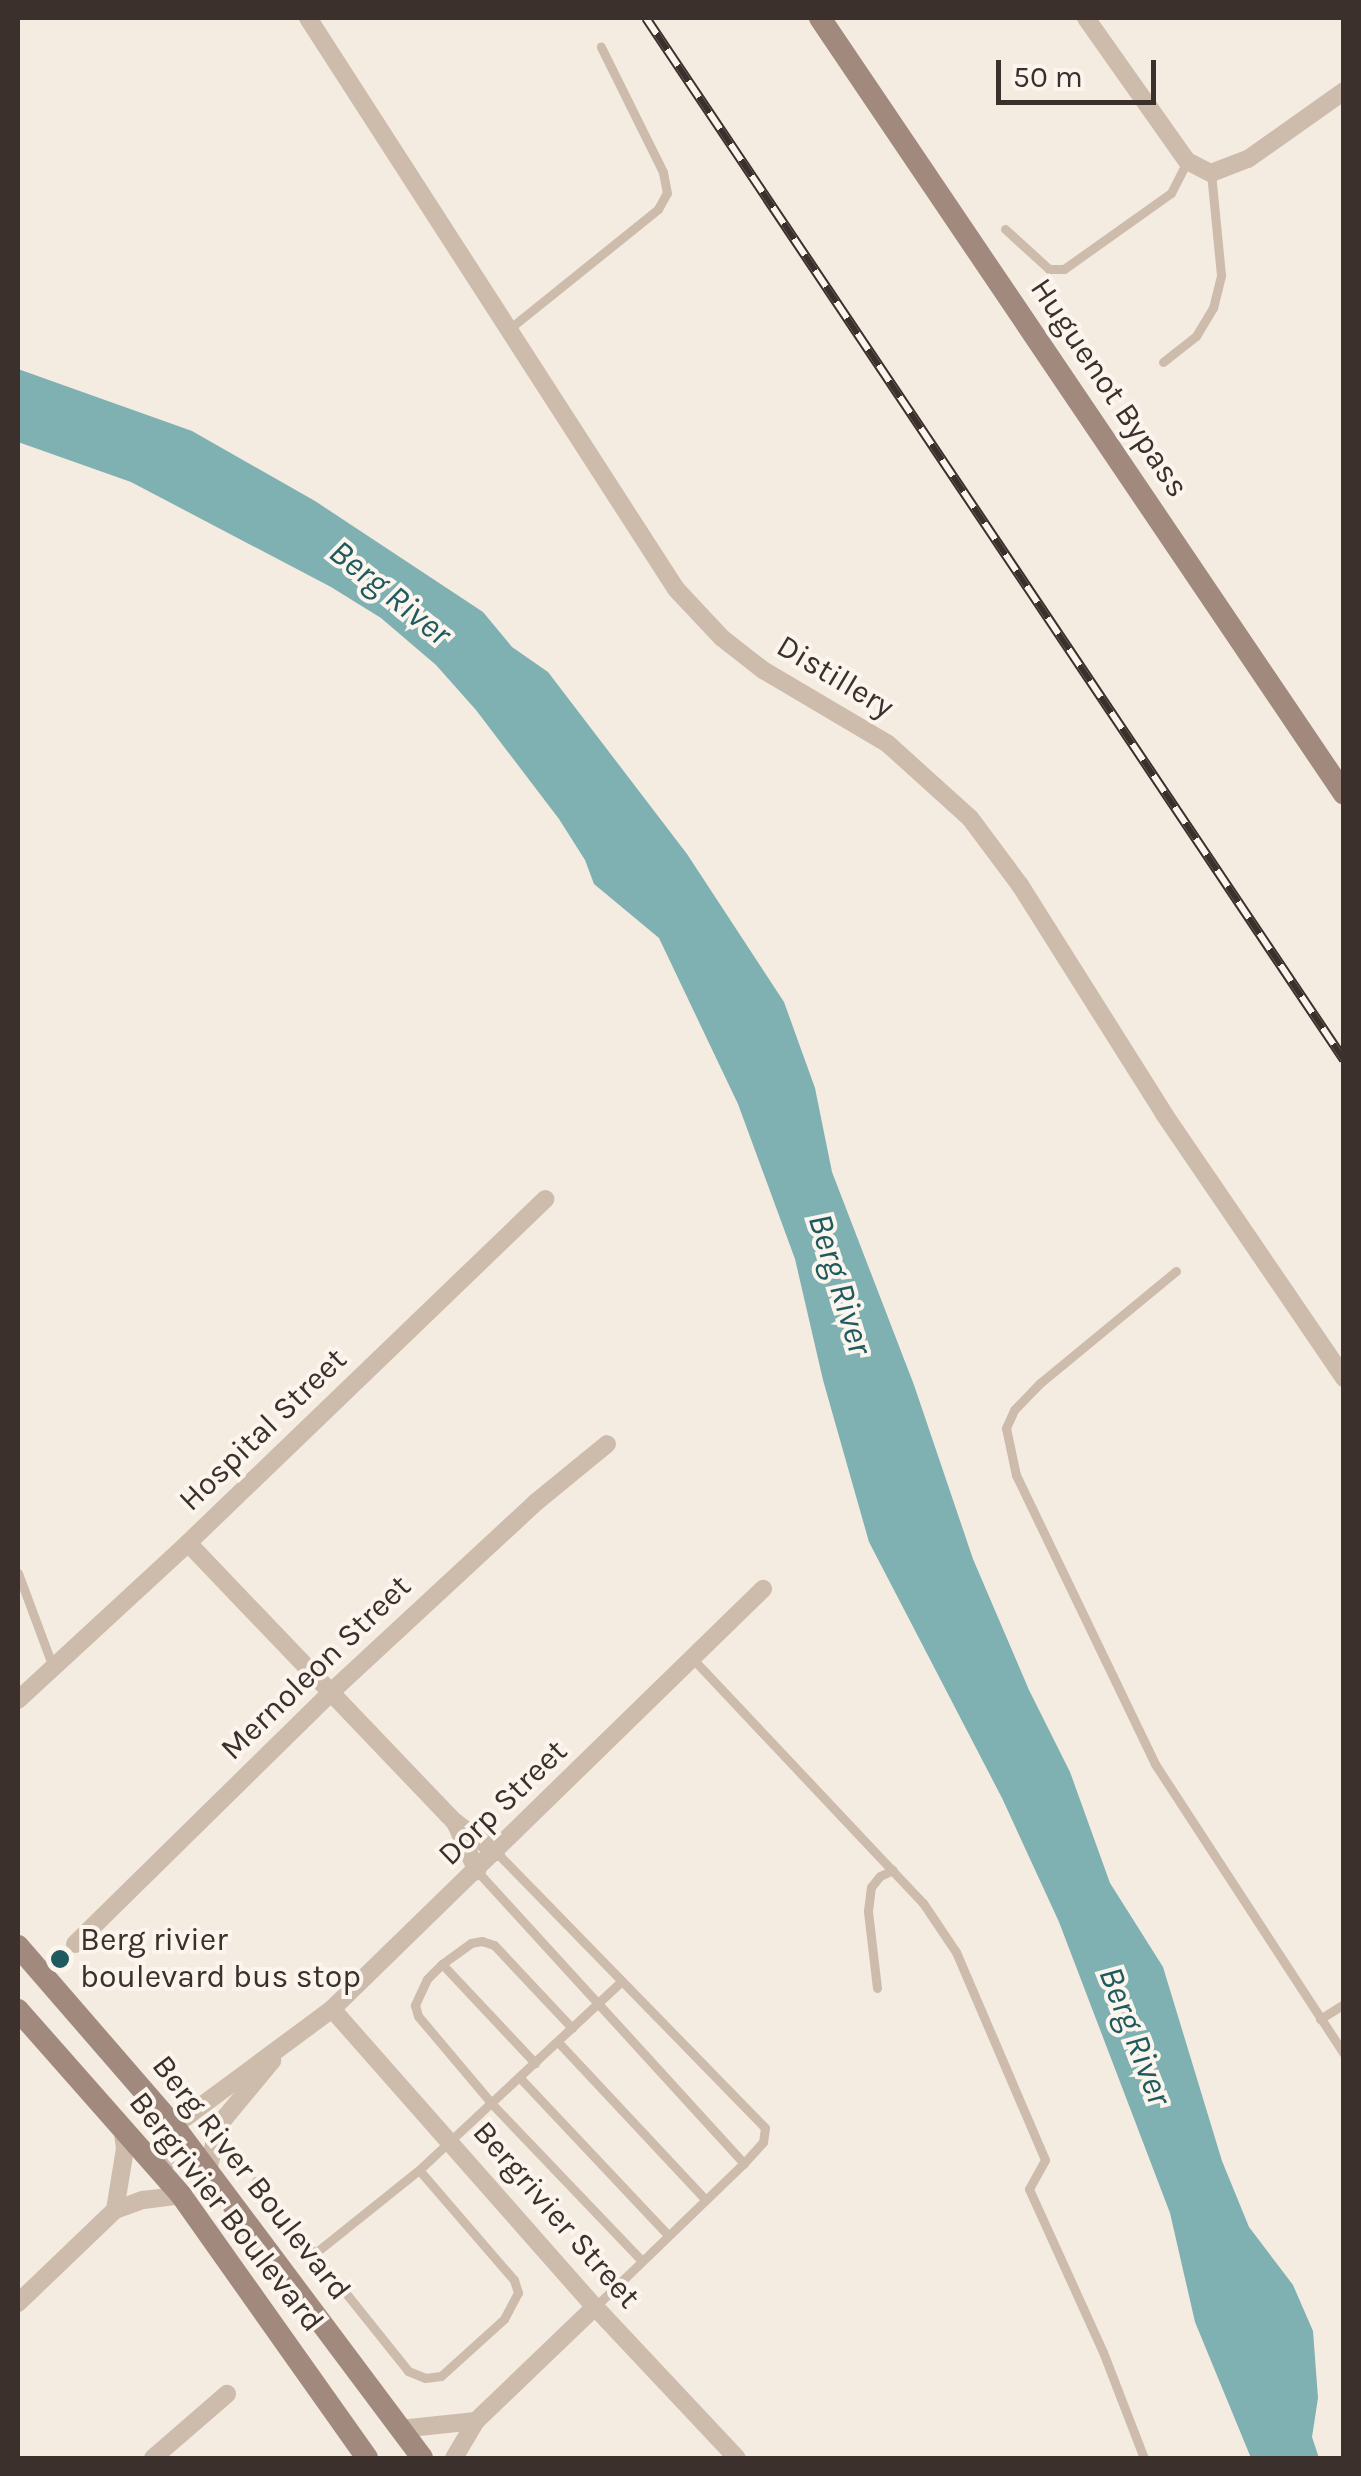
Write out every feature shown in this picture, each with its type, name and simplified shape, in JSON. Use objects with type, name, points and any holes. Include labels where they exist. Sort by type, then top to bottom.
[{"type":"street","name":"Distillery","points":[[308,18],[676,589],[722,638],[763,670],[888,744],[970,818],[1020,884],[1164,1114],[1344,1378]]},
{"type":"street","name":"Huguenot Bypass","points":[[820,18],[1344,794]]},
{"type":"street","points":[[1086,18],[1187,161],[1211,174],[1248,159],[1344,91]]},
{"type":"street","name":"Hospital Street","points":[[18,1700],[188,1544],[546,1199]]},
{"type":"street","name":"Mernoleon Street","points":[[74,1944],[330,1693],[535,1504],[607,1444]]},
{"type":"street","points":[[188,1544],[455,1822],[496,1852]]},
{"type":"street","name":"Dorp Street","points":[[174,2126],[214,2092],[278,2053],[332,2010],[762,1589]]},
{"type":"street","points":[[455,1822],[476,1871]]},
{"type":"street","name":"Berg River Boulevard","points":[[18,1946],[174,2126],[422,2458]]},
{"type":"street","name":"Bergrivier Street","points":[[332,2010],[725,2454]]},
{"type":"street","name":"Bergrivier Boulevard","points":[[19,2012],[181,2195],[367,2458]]},
{"type":"street","name":"Dorp Street","points":[[208,2171],[218,2126],[278,2053]]},
{"type":"street","points":[[116,2210],[125,2149],[122,2126]]},
{"type":"street","points":[[162,2174],[174,2126]]},
{"type":"street","points":[[18,2303],[116,2210],[143,2200],[181,2195]]},
{"type":"street","points":[[454,2458],[476,2421],[596,2307]]},
{"type":"street","points":[[154,2458],[227,2394]]},
{"type":"street","points":[[400,2428],[476,2421]]},
{"type":"lane","points":[[510,329],[658,210],[667,192],[663,172],[601,47]]},
{"type":"lane","points":[[1006,229],[1049,269],[1060,270],[1171,193],[1187,161]]},
{"type":"lane","points":[[1163,362],[1196,336],[1213,308],[1222,275],[1211,174]]},
{"type":"lane","points":[[1176,1271],[1040,1383],[1014,1410],[1006,1428],[1016,1475],[1154,1764],[1344,2054]]},
{"type":"lane","points":[[18,1572],[53,1668]]},
{"type":"lane","points":[[692,1658],[923,1903],[956,1952],[1046,2160],[1029,2189],[1103,2352],[1144,2458]]},
{"type":"lane","points":[[496,1852],[765,2128],[763,2142],[744,2163],[596,2307]]},
{"type":"lane","points":[[876,1988],[868,1911],[871,1887],[880,1876],[893,1870]]},
{"type":"lane","points":[[476,1871],[744,2163]]},
{"type":"lane","points":[[572,2028],[494,1945],[471,1943],[442,1964],[419,1992],[418,2016],[492,2104],[641,2260]]},
{"type":"lane","points":[[442,1964],[535,2063]]},
{"type":"lane","points":[[314,2254],[419,2170],[622,1981]]},
{"type":"lane","points":[[1320,2019],[1344,2004]]},
{"type":"lane","points":[[558,2042],[705,2200]]},
{"type":"lane","points":[[520,2078],[668,2235]]},
{"type":"lane","points":[[256,2181],[408,2372],[425,2378],[441,2376],[504,2319],[518,2292],[514,2280],[419,2170]]},
{"type":"water","name":"Berg River","points":[[18,369],[192,431],[315,501],[483,612],[512,647],[548,672],[687,854],[784,1002],[815,1088],[832,1172],[914,1385],[973,1559],[1029,1690],[1070,1772],[1110,1883],[1163,1967],[1222,2161],[1249,2227],[1293,2285],[1313,2331],[1318,2398],[1312,2437],[1319,2458],[1251,2458],[1195,2322],[1170,2213],[1059,1922],[1002,1798],[869,1542],[823,1380],[795,1259],[738,1104],[659,938],[594,884],[585,860],[559,819],[476,710],[436,665],[381,618],[331,587],[131,482],[18,442]]},
{"type":"railway","points":[[646,18],[1344,1060]]},
{"type":"place","name":"Berg rivier boulevard bus stop","points":[[60,1959]]}]
